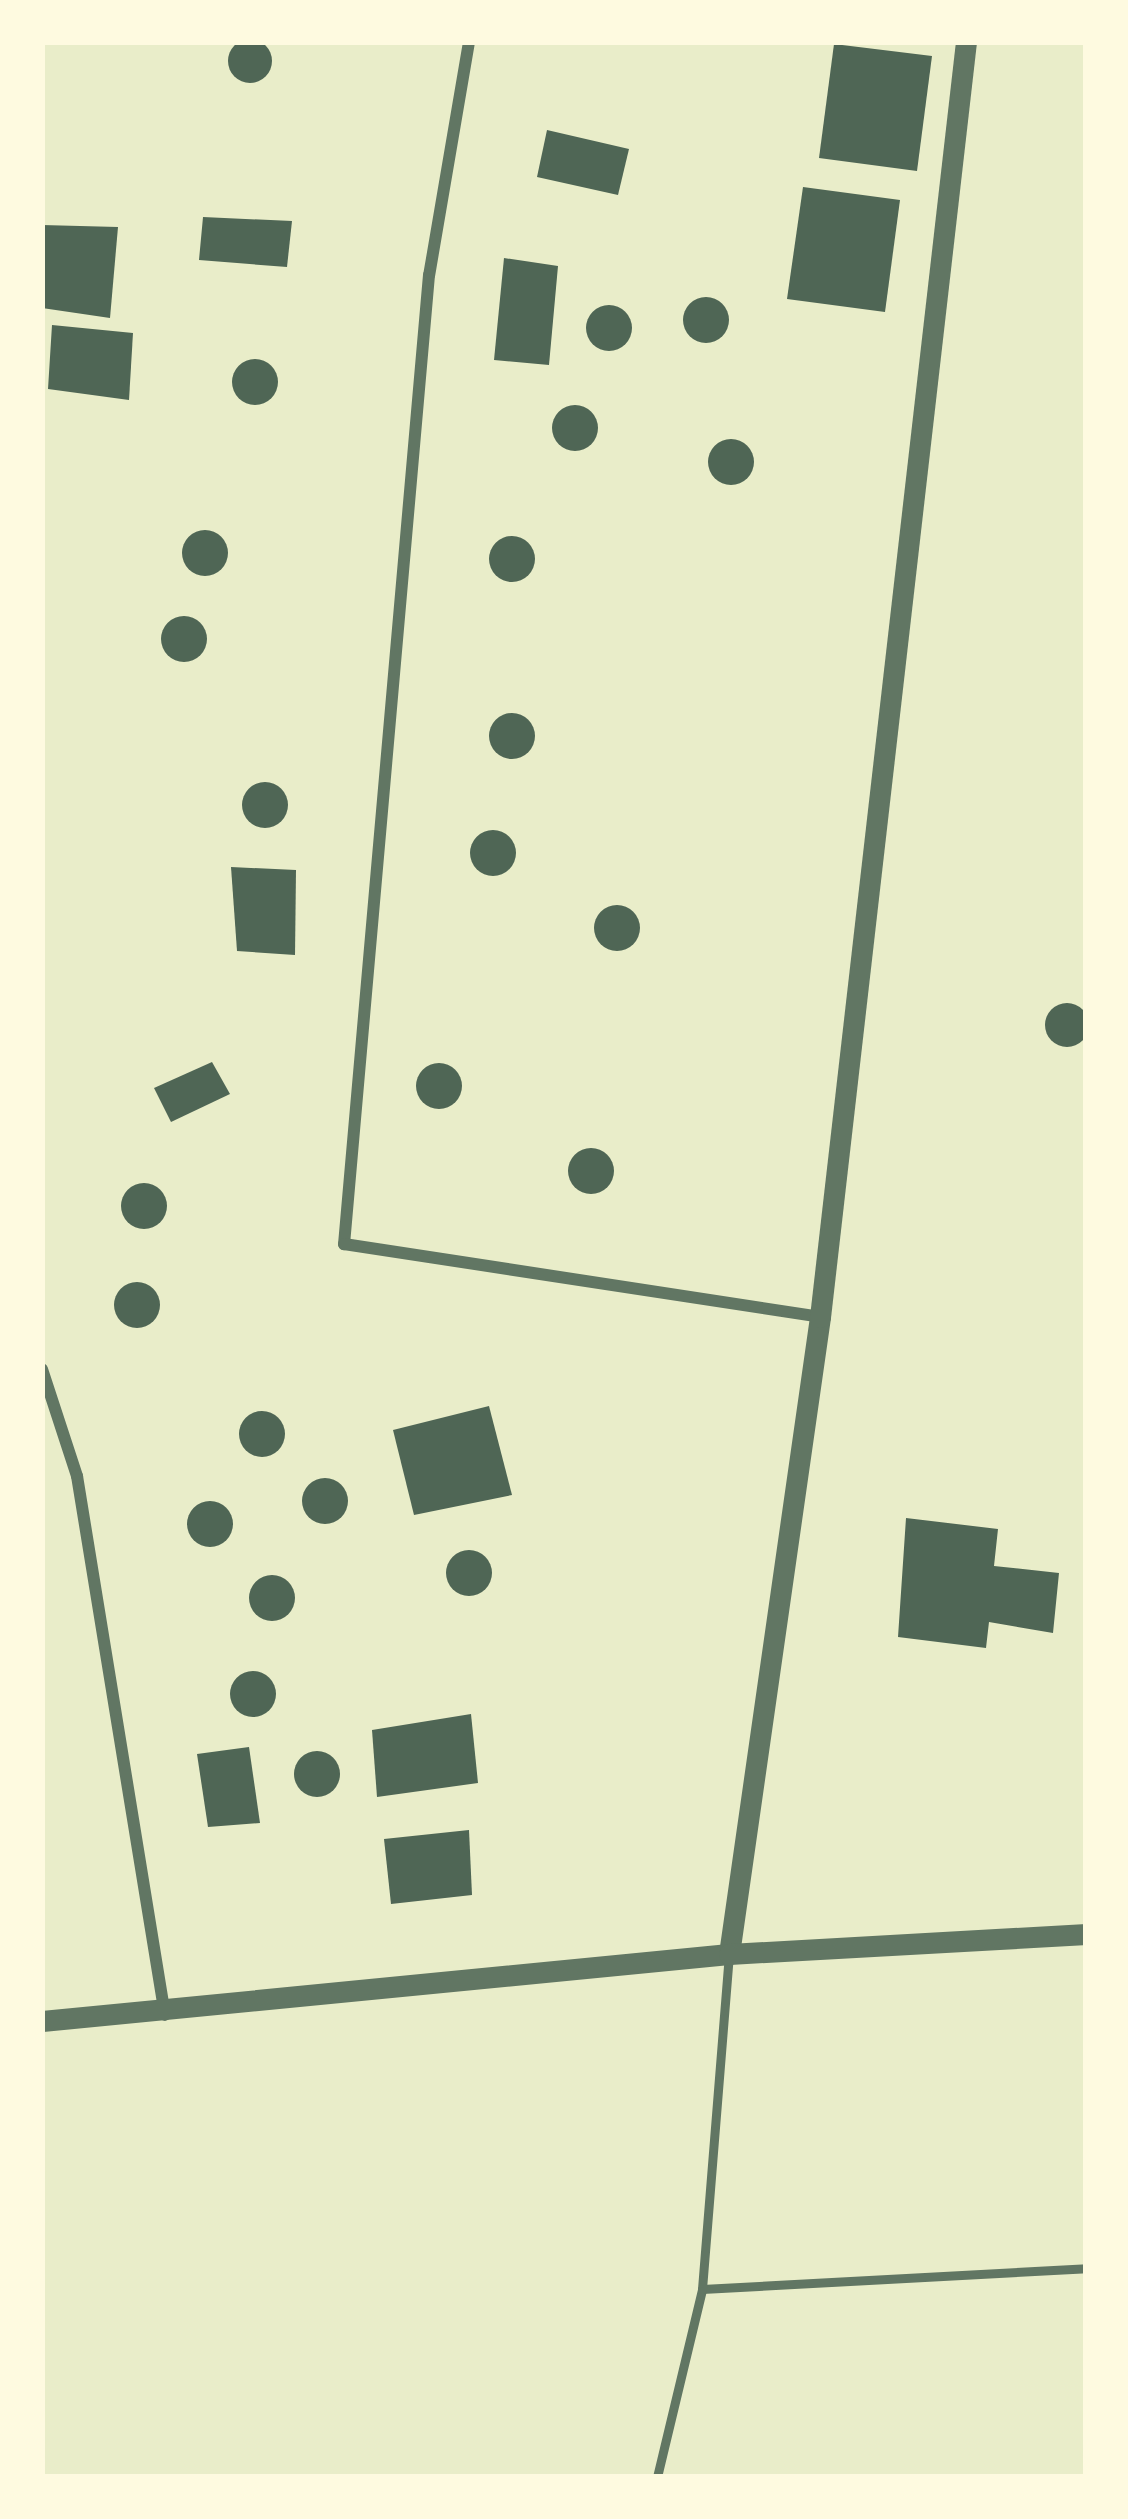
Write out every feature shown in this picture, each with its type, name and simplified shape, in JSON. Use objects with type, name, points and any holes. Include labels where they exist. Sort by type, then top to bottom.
[{"type":"street","points":[[469,42],[429,275],[344,1244],[820,1317]]},
{"type":"street","points":[[729,1954],[820,1317],[966,42]]},
{"type":"street","points":[[42,1369],[77,1476],[165,2015]]},
{"type":"street","points":[[42,2021],[165,2015],[729,1954],[1086,1934]]},
{"type":"lane","points":[[657,2477],[702,2289],[729,1954]]},
{"type":"lane","points":[[702,2289],[1086,2268]]},
{"type":"building","points":[[250,39],[266,45],[272,61],[266,77],[250,83],[234,77],[228,61],[234,45]]},
{"type":"building","points":[[834,44],[932,56],[917,171],[819,158]]},
{"type":"building","points":[[547,130],[629,149],[618,195],[537,177]]},
{"type":"building","points":[[803,187],[900,200],[885,312],[787,299]]},
{"type":"building","points":[[203,217],[292,221],[287,267],[199,260]]},
{"type":"building","points":[[42,225],[118,227],[110,318],[42,308]]},
{"type":"building","points":[[504,258],[558,266],[549,365],[494,360]]},
{"type":"building","points":[[706,297],[722,304],[729,320],[722,336],[706,343],[690,336],[683,320],[690,304]]},
{"type":"building","points":[[609,305],[625,312],[632,328],[625,344],[609,351],[593,344],[586,328],[593,312]]},
{"type":"building","points":[[52,325],[133,333],[129,400],[48,389]]},
{"type":"building","points":[[255,359],[271,366],[278,382],[271,398],[255,405],[239,398],[232,382],[239,366]]},
{"type":"building","points":[[575,405],[591,412],[598,428],[591,444],[575,451],[559,444],[552,428],[559,412]]},
{"type":"building","points":[[731,439],[747,446],[754,462],[747,478],[731,485],[715,478],[708,462],[715,446]]},
{"type":"building","points":[[205,530],[221,537],[228,553],[221,569],[205,576],[189,569],[182,553],[189,537]]},
{"type":"building","points":[[512,536],[528,543],[535,559],[528,575],[512,582],[496,575],[489,559],[496,543]]},
{"type":"building","points":[[184,616],[200,623],[207,639],[200,655],[184,662],[168,655],[161,639],[168,623]]},
{"type":"building","points":[[512,713],[528,720],[535,736],[528,752],[512,759],[496,752],[489,736],[496,720]]},
{"type":"building","points":[[265,782],[281,789],[288,805],[281,821],[265,828],[249,821],[242,805],[249,789]]},
{"type":"building","points":[[493,830],[509,837],[516,853],[509,869],[493,876],[477,869],[470,853],[477,837]]},
{"type":"building","points":[[231,867],[296,870],[295,955],[237,951]]},
{"type":"building","points":[[617,905],[633,912],[640,928],[633,944],[617,951],[601,944],[594,928],[601,912]]},
{"type":"building","points":[[1067,1003],[1083,1009],[1089,1025],[1083,1041],[1067,1047],[1051,1041],[1045,1025],[1051,1009]]},
{"type":"building","points":[[212,1062],[230,1094],[171,1122],[154,1088]]},
{"type":"building","points":[[439,1063],[455,1070],[462,1086],[455,1102],[439,1109],[423,1102],[416,1086],[423,1070]]},
{"type":"building","points":[[591,1148],[607,1155],[614,1171],[607,1187],[591,1194],[575,1187],[568,1171],[575,1155]]},
{"type":"building","points":[[144,1183],[160,1190],[167,1206],[160,1222],[144,1229],[128,1222],[121,1206],[128,1190]]},
{"type":"building","points":[[137,1282],[153,1289],[160,1305],[153,1321],[137,1328],[121,1321],[114,1305],[121,1289]]},
{"type":"building","points":[[489,1406],[512,1495],[414,1515],[393,1430]]},
{"type":"building","points":[[262,1411],[278,1418],[285,1434],[278,1450],[262,1457],[246,1450],[239,1434],[246,1418]]},
{"type":"building","points":[[325,1478],[341,1485],[348,1501],[341,1517],[325,1524],[309,1517],[302,1501],[309,1485]]},
{"type":"building","points":[[210,1501],[226,1508],[233,1524],[226,1540],[210,1547],[194,1540],[187,1524],[194,1508]]},
{"type":"building","points":[[906,1518],[998,1529],[994,1566],[1059,1573],[1053,1633],[989,1622],[986,1648],[898,1637]]},
{"type":"building","points":[[469,1550],[485,1557],[492,1573],[485,1589],[469,1596],[453,1589],[446,1573],[453,1557]]},
{"type":"building","points":[[272,1575],[288,1582],[295,1598],[288,1614],[272,1621],[256,1614],[249,1598],[256,1582]]},
{"type":"building","points":[[253,1671],[269,1678],[276,1694],[269,1710],[253,1717],[237,1710],[230,1694],[237,1678]]},
{"type":"building","points":[[471,1714],[478,1783],[377,1797],[372,1730]]},
{"type":"building","points":[[249,1747],[260,1823],[208,1827],[197,1754]]},
{"type":"building","points":[[317,1751],[333,1758],[340,1774],[333,1790],[317,1797],[301,1790],[294,1774],[301,1758]]},
{"type":"building","points":[[469,1830],[472,1895],[391,1904],[384,1839]]}]
